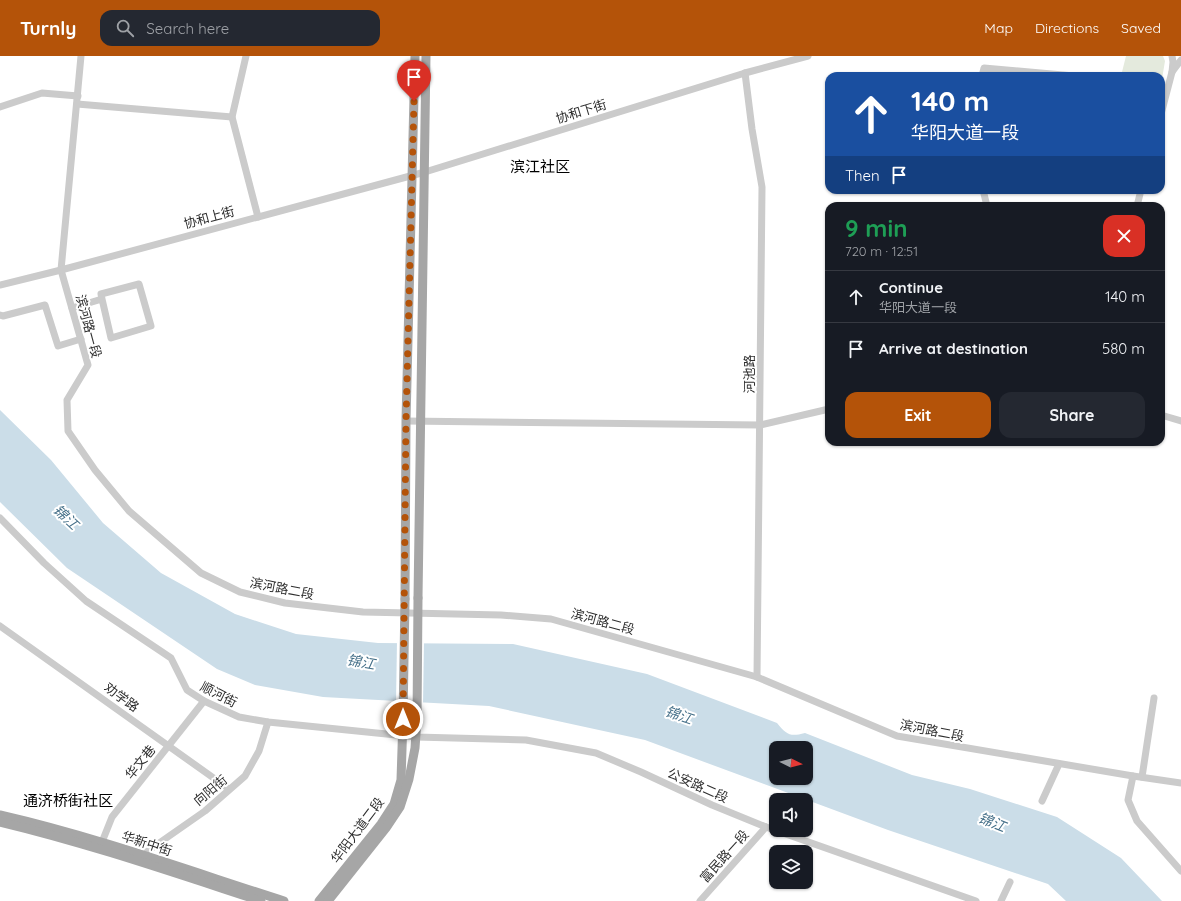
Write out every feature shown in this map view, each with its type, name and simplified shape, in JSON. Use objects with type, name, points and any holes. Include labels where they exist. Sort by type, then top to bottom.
[{"type":"main road","name":"华阳大道二段","points":[[319,901],[381,824],[394,804],[401,780],[405,599],[406,421],[415,56]]},
{"type":"main road","name":"华阳大道二段","points":[[328,901],[386,828],[400,806],[410,779],[418,720],[418,598],[426,56]]},
{"type":"main road","name":"华新中街","points":[[0,815],[34,822],[102,842],[284,901]]},
{"type":"main road","name":"华新中街","points":[[0,822],[133,860],[261,901]]},
{"type":"street","points":[[61,270],[81,56]]},
{"type":"street","points":[[246,56],[232,117],[258,217]]},
{"type":"street","name":"协和下街","points":[[425,172],[745,73],[808,56]]},
{"type":"street","points":[[1165,90],[1172,72],[1172,56]]},
{"type":"street","points":[[1172,72],[1181,60]]},
{"type":"street","points":[[983,72],[984,68],[1029,72]]},
{"type":"street","name":"河池路","points":[[745,73],[752,129],[762,187],[757,677]]},
{"type":"street","points":[[0,106],[42,93],[77,100],[232,117]]},
{"type":"street","name":"协和上街","points":[[0,285],[425,172]]},
{"type":"street","name":"滨河路一段","points":[[61,270],[88,365],[67,400],[68,431]]},
{"type":"street","points":[[139,284],[151,326],[111,338],[102,299],[101,294],[139,284]]},
{"type":"street","points":[[72,308],[102,299]]},
{"type":"street","points":[[0,315],[4,316],[45,306],[58,346],[81,339]]},
{"type":"street","points":[[406,421],[760,425],[825,410]]},
{"type":"street","points":[[1165,416],[1181,421]]},
{"type":"street","name":"滨河路二段","points":[[68,431],[95,470],[129,511],[201,573],[240,592],[285,603],[363,612],[501,615],[551,619],[757,677],[897,736],[1133,776],[1181,782]]},
{"type":"street","name":"顺河街","points":[[0,518],[44,563],[86,601],[171,658],[187,690],[204,701],[239,717],[268,722],[402,736]]},
{"type":"street","name":"劝学路","points":[[0,626],[229,789]]},
{"type":"street","points":[[1142,777],[1154,698]]},
{"type":"street","name":"华文巷","points":[[102,842],[112,817],[204,701]]},
{"type":"street","name":"向阳街","points":[[142,855],[205,811],[245,776],[259,751],[268,722]]},
{"type":"street","name":"公安路二段","points":[[402,736],[526,740],[596,753],[712,805],[766,827],[976,901]]},
{"type":"street","points":[[1042,801],[1059,764]]},
{"type":"street","points":[[1133,776],[1128,800],[1136,821],[1181,871]]},
{"type":"street","name":"富民路一段","points":[[700,901],[766,827]]},
{"type":"street","points":[[1001,901],[1010,882]]},
{"type":"shaded area","points":[[1126,56],[1163,56],[1165,61],[1163,72],[1122,72]]},
{"type":"water","name":"锦江","points":[[0,410],[51,460],[103,523],[161,573],[235,614],[296,634],[378,643],[513,644],[647,674],[777,723],[789,734],[796,735],[805,733],[912,775],[970,789],[1057,817],[1121,858],[1162,901],[1066,901],[1048,884],[888,830],[813,802],[813,793],[788,793],[645,740],[489,706],[323,697],[255,685],[217,669],[67,568],[0,502]]},
{"type":"pier","points":[[397,641],[424,641],[423,704],[396,703]]},
{"type":"district","name":"滨江社区","points":[[540,166]]},
{"type":"district","name":"通济桥街社区","points":[[68,800]]},
{"type":"route","points":[[403,719],[406,421],[414,101]]}]
